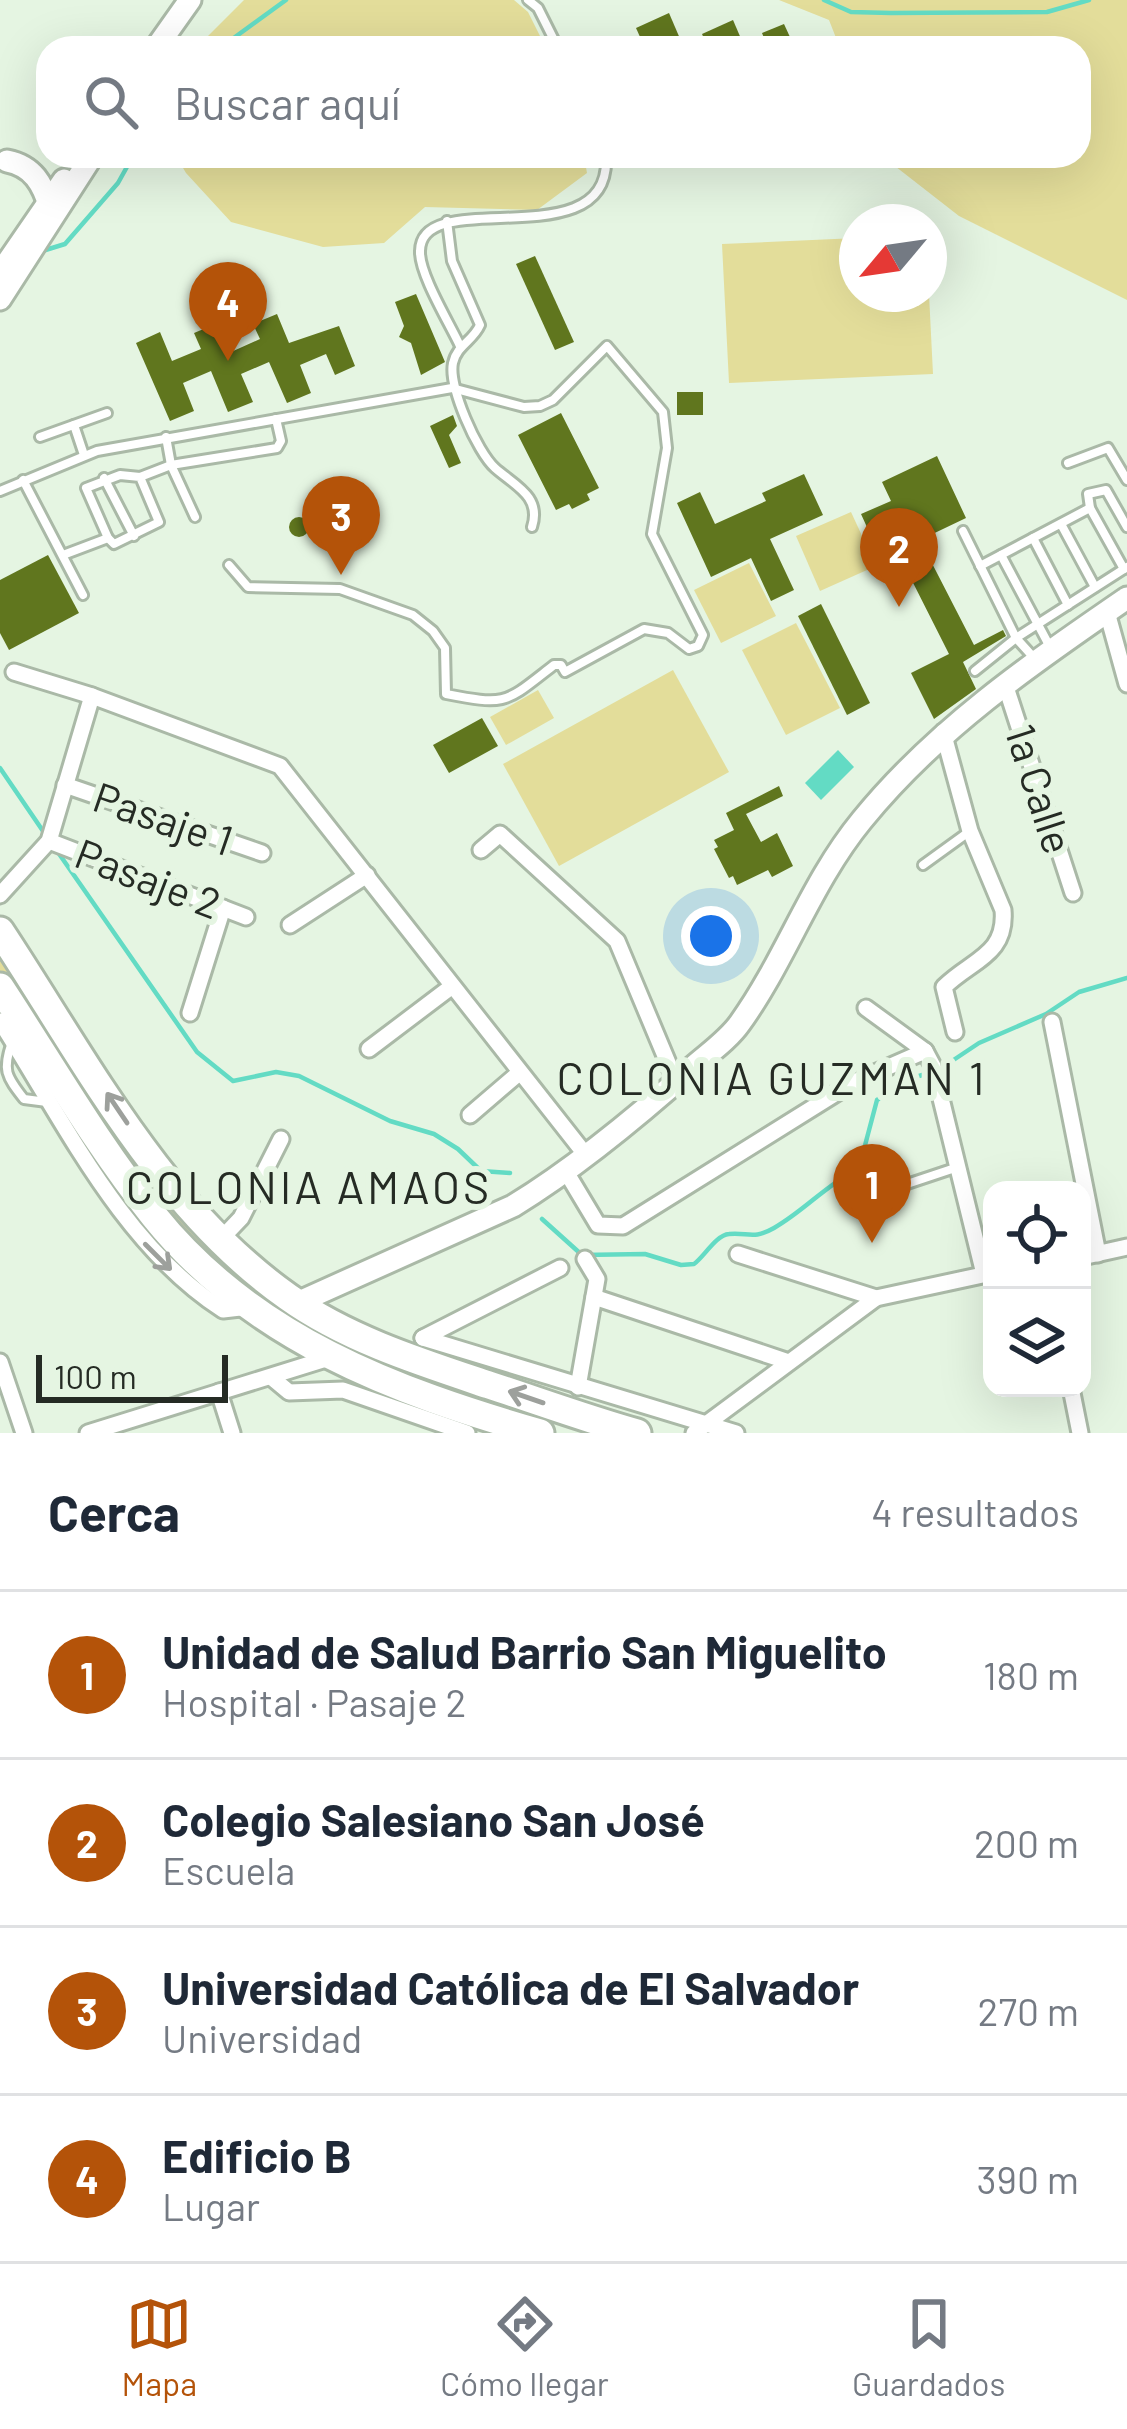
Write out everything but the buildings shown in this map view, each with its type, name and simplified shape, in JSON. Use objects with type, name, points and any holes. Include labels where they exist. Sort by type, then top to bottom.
[{"type":"highway","points":[[0,931],[158,1168],[220,1240],[293,1300],[393,1351],[638,1433]]},
{"type":"highway","points":[[0,987],[154,1215],[223,1287],[329,1358],[540,1433]]},
{"type":"highway","points":[[154,1215],[213,1262],[227,1256],[220,1240]]},
{"type":"highway","points":[[223,1287],[223,1274],[235,1269],[271,1295],[293,1300]]},
{"type":"street","points":[[163,36],[186,2]]},
{"type":"street","points":[[4,158],[33,174],[46,212]]},
{"type":"street","points":[[0,298],[74,168]]},
{"type":"street","points":[[0,273],[82,168]]},
{"type":"street","points":[[293,1300],[513,1206],[676,1082],[738,1027],[782,954],[810,895],[861,821],[943,732],[1127,598]]},
{"type":"street","points":[[1107,612],[1127,684]]},
{"type":"street","points":[[14,672],[280,766],[585,1154]]},
{"type":"street","name":"1a Calle","points":[[1005,684],[1073,893]]},
{"type":"street","points":[[0,895],[49,841],[92,696]]},
{"type":"street","points":[[943,732],[970,831],[1003,910],[1004,930],[992,949],[944,987],[955,1032]]},
{"type":"street","name":"Pasaje 1","points":[[65,785],[262,853]]},
{"type":"street","points":[[481,850],[500,835],[608,929],[624,953],[676,1082]]},
{"type":"street","name":"Pasaje 2","points":[[49,841],[246,916]]},
{"type":"street","points":[[290,925],[367,875]]},
{"type":"street","points":[[190,1013],[224,908]]},
{"type":"street","points":[[369,1048],[451,987]]},
{"type":"street","points":[[866,1008],[925,1051],[939,1082],[983,1257]]},
{"type":"street","points":[[0,1021],[138,1236],[159,1260],[223,1310],[249,1307]]},
{"type":"street","points":[[1052,1022],[1078,1181]]},
{"type":"street","points":[[565,1170],[598,1225],[630,1224],[854,1082],[925,1051]]},
{"type":"street","points":[[470,1115],[519,1073]]},
{"type":"street","points":[[220,1240],[241,1218],[281,1139]]},
{"type":"street","points":[[1091,1255],[1127,1247]]},
{"type":"street","points":[[738,1254],[876,1298]]},
{"type":"street","points":[[578,1387],[597,1280],[585,1259]]},
{"type":"street","points":[[393,1351],[560,1268]]},
{"type":"street","points":[[699,1428],[876,1298],[983,1275]]},
{"type":"street","points":[[594,1297],[786,1361]]},
{"type":"street","points":[[423,1338],[699,1428],[736,1433]]},
{"type":"street","points":[[88,1433],[329,1358]]},
{"type":"street","points":[[0,1362],[24,1433]]},
{"type":"street","points":[[271,1377],[289,1392],[343,1390],[467,1433]]},
{"type":"street","points":[[219,1392],[232,1433]]},
{"type":"street","points":[[1073,1397],[1080,1433]]},
{"type":"lane","points":[[528,0],[538,8],[552,36]]},
{"type":"lane","points":[[460,346],[420,255],[424,238],[447,221],[534,219],[558,213],[594,193],[605,168]]},
{"type":"lane","points":[[447,221],[452,261],[480,325],[460,346],[453,363],[452,388],[488,460],[516,480],[534,507],[532,527]]},
{"type":"lane","points":[[0,491],[84,455],[452,388],[524,407],[540,406],[553,400],[607,346],[663,412],[667,448],[651,528],[703,635],[698,646],[685,648],[668,633],[644,629],[565,672],[554,664],[515,696],[490,703],[446,694],[445,649],[413,615],[340,589],[248,586],[230,565]]},
{"type":"lane","points":[[40,437],[107,413]]},
{"type":"lane","points":[[140,476],[160,520],[118,545],[108,538],[86,488],[104,478],[140,476],[171,465],[277,448],[281,441],[276,419]]},
{"type":"lane","points":[[74,424],[84,455]]},
{"type":"lane","points":[[166,437],[171,465],[195,517]]},
{"type":"lane","points":[[1068,463],[1108,448],[1127,480]]},
{"type":"lane","points":[[104,478],[134,536]]},
{"type":"lane","points":[[22,480],[83,596]]},
{"type":"lane","points":[[975,671],[1016,638],[1125,568],[1090,508],[1088,494],[1106,490],[1127,527]]},
{"type":"lane","points":[[980,566],[1090,508]]},
{"type":"lane","points":[[1061,524],[1095,587]]},
{"type":"lane","points":[[963,531],[1016,638],[1044,654]]},
{"type":"lane","points":[[63,555],[108,538]]},
{"type":"lane","points":[[1033,538],[1068,605]]},
{"type":"lane","points":[[1001,555],[1037,625],[1044,654]]},
{"type":"lane","points":[[923,865],[970,831]]},
{"type":"lane","points":[[877,1194],[957,1167]]},
{"type":"shaded area","points":[[244,0],[514,0],[528,12],[540,36],[208,36]]},
{"type":"shaded area","points":[[779,0],[1127,0],[1127,300],[959,216],[897,168],[1091,168],[1091,36],[835,36],[829,20]]},
{"type":"shaded area","points":[[183,168],[586,168],[587,173],[537,210],[425,207],[384,243],[323,247],[231,222]]},
{"type":"shaded area","points":[[839,239],[839,312],[930,312],[933,374],[729,383],[722,244]]},
{"type":"shaded area","points":[[851,512],[876,566],[820,591],[796,536]]},
{"type":"shaded area","points":[[749,563],[776,616],[721,643],[694,590]]},
{"type":"shaded area","points":[[796,623],[840,708],[786,735],[742,650]]},
{"type":"shaded area","points":[[673,670],[729,772],[559,866],[503,764]]},
{"type":"shaded area","points":[[538,690],[554,718],[506,745],[490,717]]},
{"type":"shaded area","points":[[0,942],[220,1252],[218,1256],[211,1256],[179,1225],[96,1121],[0,971]]},
{"type":"water","points":[[838,750],[854,767],[821,800],[805,783]]},
{"type":"waterway","points":[[236,36],[286,0]]},
{"type":"waterway","points":[[824,0],[851,12],[891,13],[1047,12],[1089,0]]},
{"type":"waterway","points":[[39,252],[65,244],[126,168]]},
{"type":"waterway","points":[[0,768],[45,834]]},
{"type":"waterway","points":[[55,848],[197,1052],[233,1081],[276,1072],[299,1076],[390,1121],[434,1134],[481,1171],[510,1173]]},
{"type":"waterway","points":[[940,1069],[979,1043],[1046,1014],[1079,992],[1127,978]]},
{"type":"waterway","points":[[542,1219],[582,1255],[645,1254],[694,1264],[724,1235],[767,1232],[859,1168],[877,1100],[909,1079],[929,1073]]},
{"type":"place","name":"Edificio B","points":[[228,361]]},
{"type":"place","name":"Universidad Católica de El Salvador","points":[[341,575]]},
{"type":"place","name":"Colegio Salesiano San José","points":[[899,607]]},
{"type":"place","name":"Unidad de Salud Barrio San Miguelito","points":[[872,1243]]},
{"type":"district","name":"COLONIA GUZMAN 1","points":[[772,1079]]},
{"type":"district","name":"COLONIA AMAOS","points":[[309,1188]]}]
